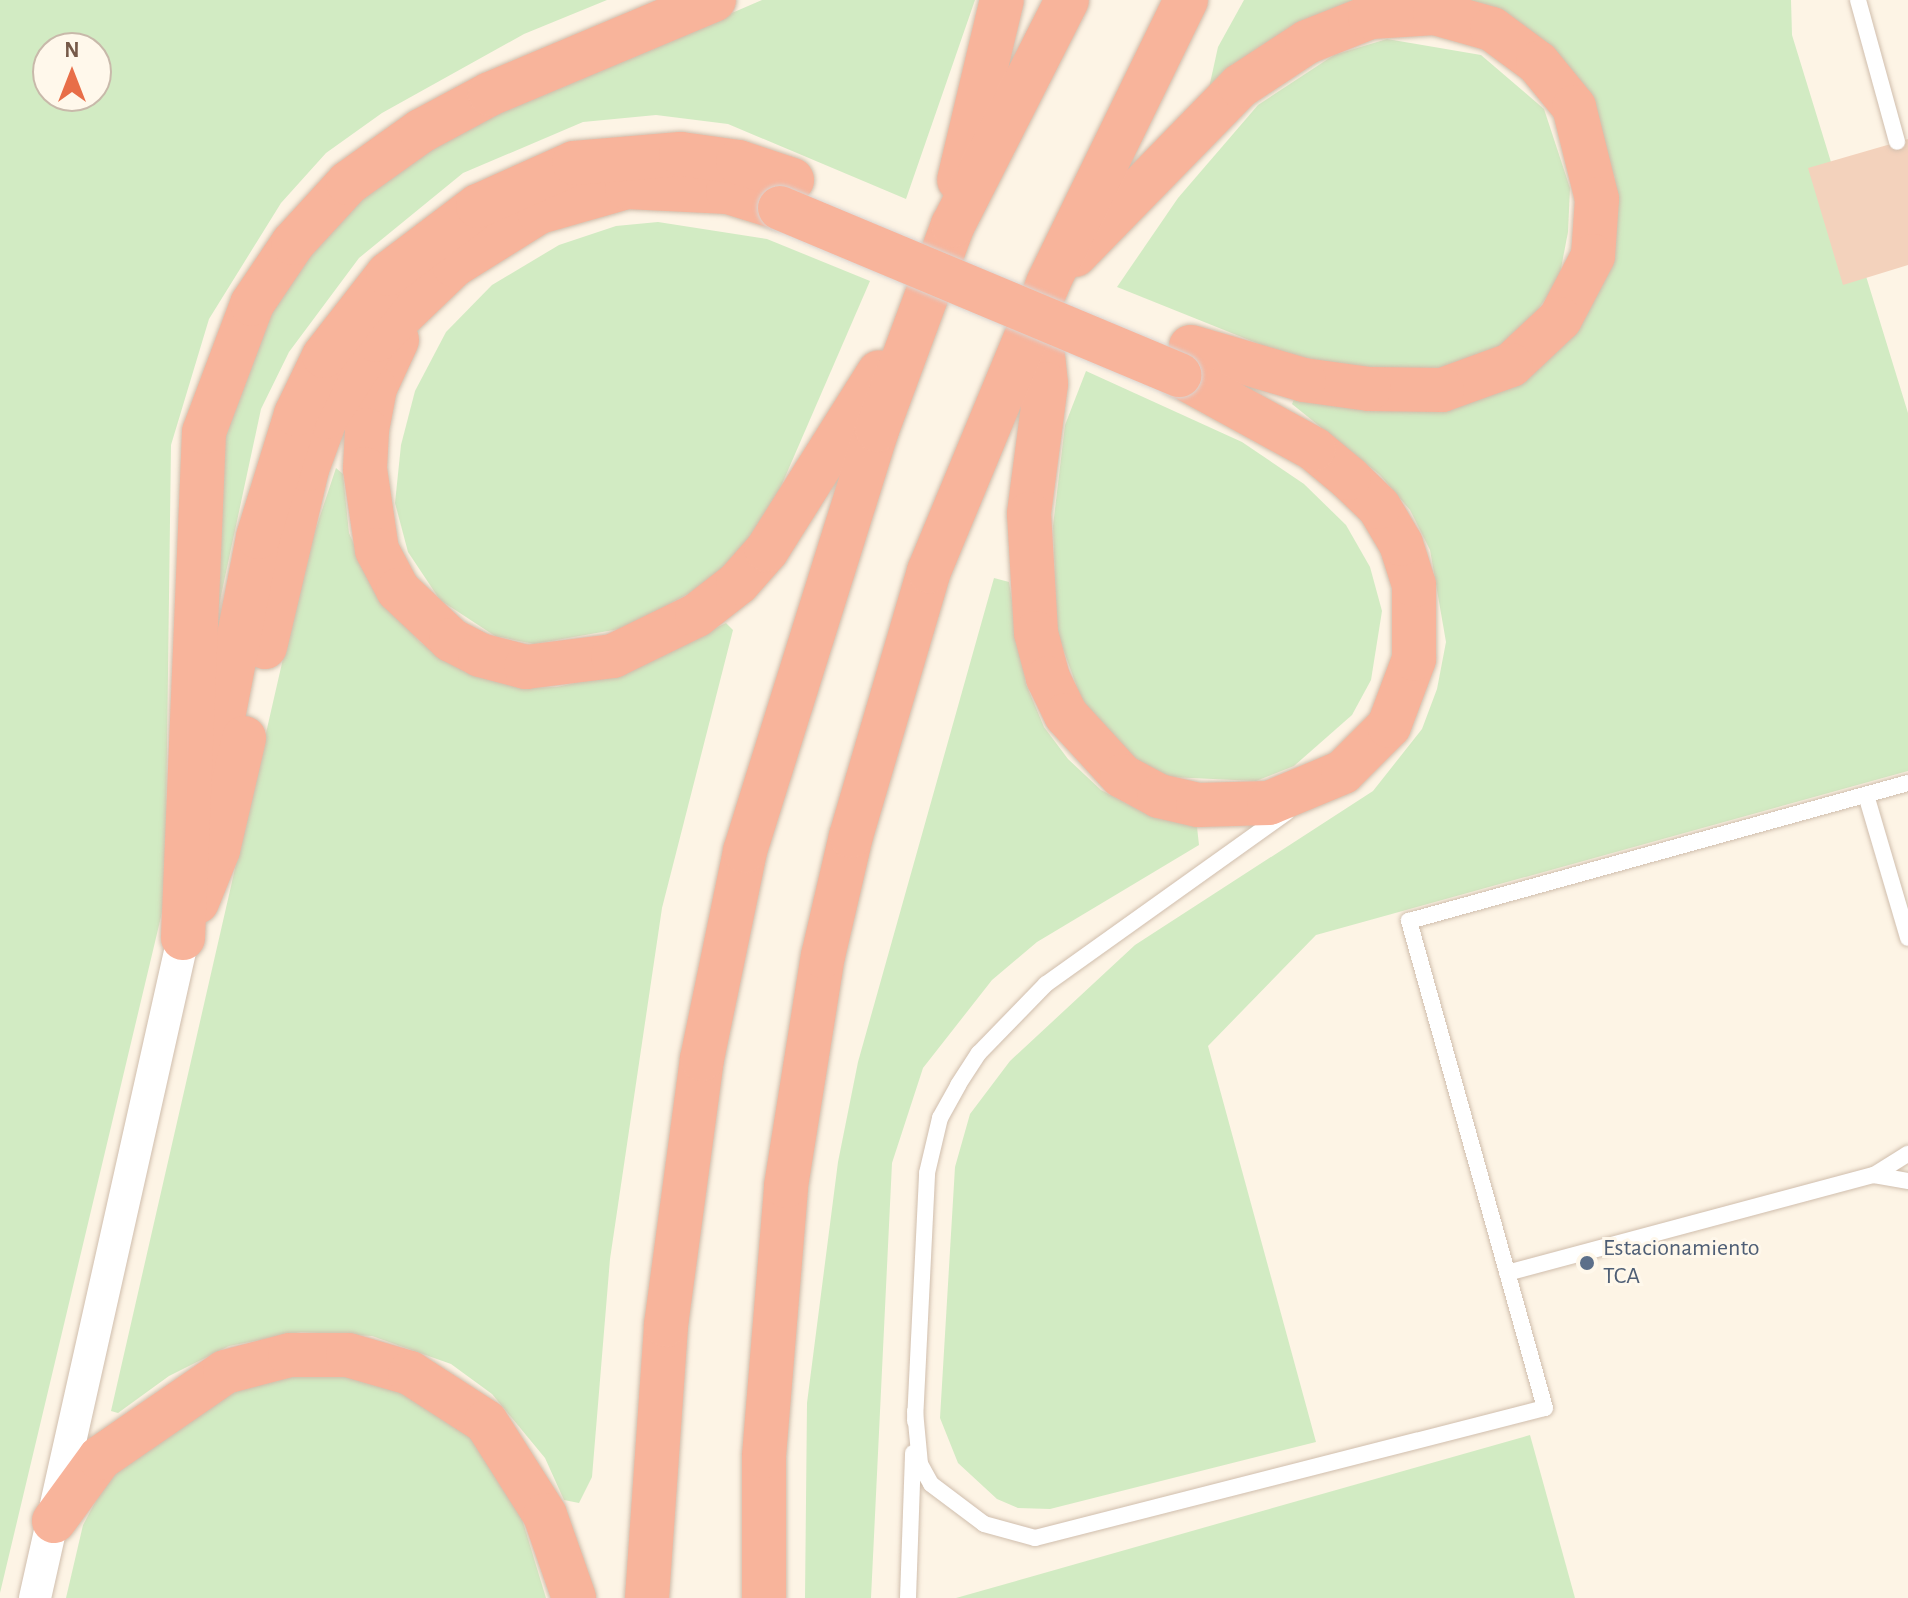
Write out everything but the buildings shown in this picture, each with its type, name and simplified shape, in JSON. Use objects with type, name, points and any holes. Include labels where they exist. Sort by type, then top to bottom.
[{"type":"highway","points":[[183,938],[204,432],[252,304],[293,243],[348,183],[421,131],[490,94],[714,0]]},
{"type":"highway","points":[[953,225],[980,74],[1002,0]]},
{"type":"highway","points":[[647,1598],[666,1325],[702,1059],[745,851],[877,430],[953,225],[1067,0]]},
{"type":"highway","points":[[764,1598],[773,1324],[786,1186],[823,956],[851,836],[929,571],[1043,298],[1186,0]]},
{"type":"highway","points":[[183,938],[258,537],[296,414],[350,317],[431,237],[522,181],[574,163],[681,154],[738,162],[786,194],[1185,361],[1314,449],[1379,507],[1401,544],[1418,622],[1406,694],[1389,726],[1343,772],[1269,803],[1198,805],[1159,796],[1122,776],[1066,715],[1036,633],[1029,514],[1046,384],[1043,298],[1240,86],[1307,42],[1370,17],[1435,13],[1492,29],[1538,63],[1574,107],[1597,199],[1593,256],[1560,319],[1511,365],[1442,390],[1369,389],[1185,361]]},
{"type":"highway","points":[[183,938],[218,850],[317,443],[348,378],[376,340],[493,237],[582,198],[673,186],[786,194]]},
{"type":"highway","points":[[423,296],[375,388],[367,430],[368,507],[377,550],[398,590],[451,640],[480,655],[526,667],[613,656],[697,615],[738,583],[767,550],[927,296]]},
{"type":"highway","points":[[54,1521],[100,1458],[225,1372],[290,1355],[348,1355],[410,1373],[486,1422],[545,1515],[574,1598]]},
{"type":"street","points":[[35,1597],[183,938]]},
{"type":"lane","points":[[1858,0],[1897,142]]},
{"type":"lane","points":[[908,1598],[915,1411],[931,1147],[940,1118],[979,1053],[1046,984],[1343,772]]},
{"type":"lane","points":[[915,1411],[920,1464],[931,1484],[947,1501],[1009,1534],[1060,1536],[1545,1408],[1409,921],[1908,783]]},
{"type":"lane","points":[[1866,795],[1908,938]]},
{"type":"lane","points":[[1507,1273],[1874,1175],[1908,1154]]},
{"type":"lane","points":[[1874,1175],[1908,1181]]},
{"type":"green space","points":[[0,0],[607,0],[524,34],[382,113],[326,153],[281,203],[209,319],[171,445],[165,900],[0,1593]]},
{"type":"green space","points":[[762,0],[975,0],[906,199],[728,124],[656,115],[583,122],[463,173],[359,258],[289,352],[261,409],[213,633],[222,430],[266,310],[357,195],[430,143]]},
{"type":"green space","points":[[1244,0],[1404,0],[1207,97],[1218,47]]},
{"type":"green space","points":[[1435,0],[1791,0],[1792,35],[1908,413],[1908,771],[1316,935],[1208,1046],[1316,1442],[1050,1509],[1018,1508],[997,1499],[958,1463],[940,1418],[955,1167],[970,1114],[1010,1061],[1135,945],[1373,791],[1422,729],[1437,689],[1446,642],[1430,550],[1410,510],[1380,475],[1292,404],[1298,391],[1535,369],[1603,273],[1615,178],[1573,78]]},
{"type":"green space","points":[[1387,39],[1481,55],[1544,109],[1570,188],[1568,232],[1559,279],[1531,320],[1489,355],[1439,374],[1357,375],[1289,356],[1117,287],[1178,198],[1258,105],[1334,55]]},
{"type":"green space","points":[[658,222],[767,239],[870,281],[766,521],[731,560],[699,588],[625,628],[534,644],[495,636],[440,600],[408,552],[395,503],[401,445],[415,391],[446,332],[492,285],[559,245],[616,226]]},
{"type":"green space","points":[[1086,371],[1242,442],[1304,484],[1346,525],[1370,567],[1382,611],[1371,680],[1352,715],[1294,766],[1256,781],[1170,777],[1137,761],[1083,704],[1057,632],[1053,526],[1065,425]]},
{"type":"green space","points":[[336,468],[343,474],[349,533],[375,593],[420,642],[447,661],[520,688],[557,687],[627,671],[726,623],[733,630],[662,908],[610,1259],[592,1477],[579,1503],[564,1500],[545,1458],[492,1394],[451,1364],[372,1336],[301,1332],[229,1346],[169,1376],[118,1413],[111,1411],[306,558]]},
{"type":"green space","points":[[994,578],[1009,582],[1026,684],[1044,727],[1068,759],[1101,790],[1137,809],[1197,827],[1199,845],[1037,942],[992,980],[923,1068],[892,1163],[871,1598],[805,1598],[807,1403],[838,1162],[858,1062]]},
{"type":"green space","points":[[348,1367],[456,1418],[515,1496],[546,1598],[66,1598],[83,1525],[107,1480],[237,1384]]},
{"type":"green space","points":[[1530,1435],[1575,1598],[956,1598]]},
{"type":"place","name":"Estacionamiento TCA","points":[[1587,1263]]}]
